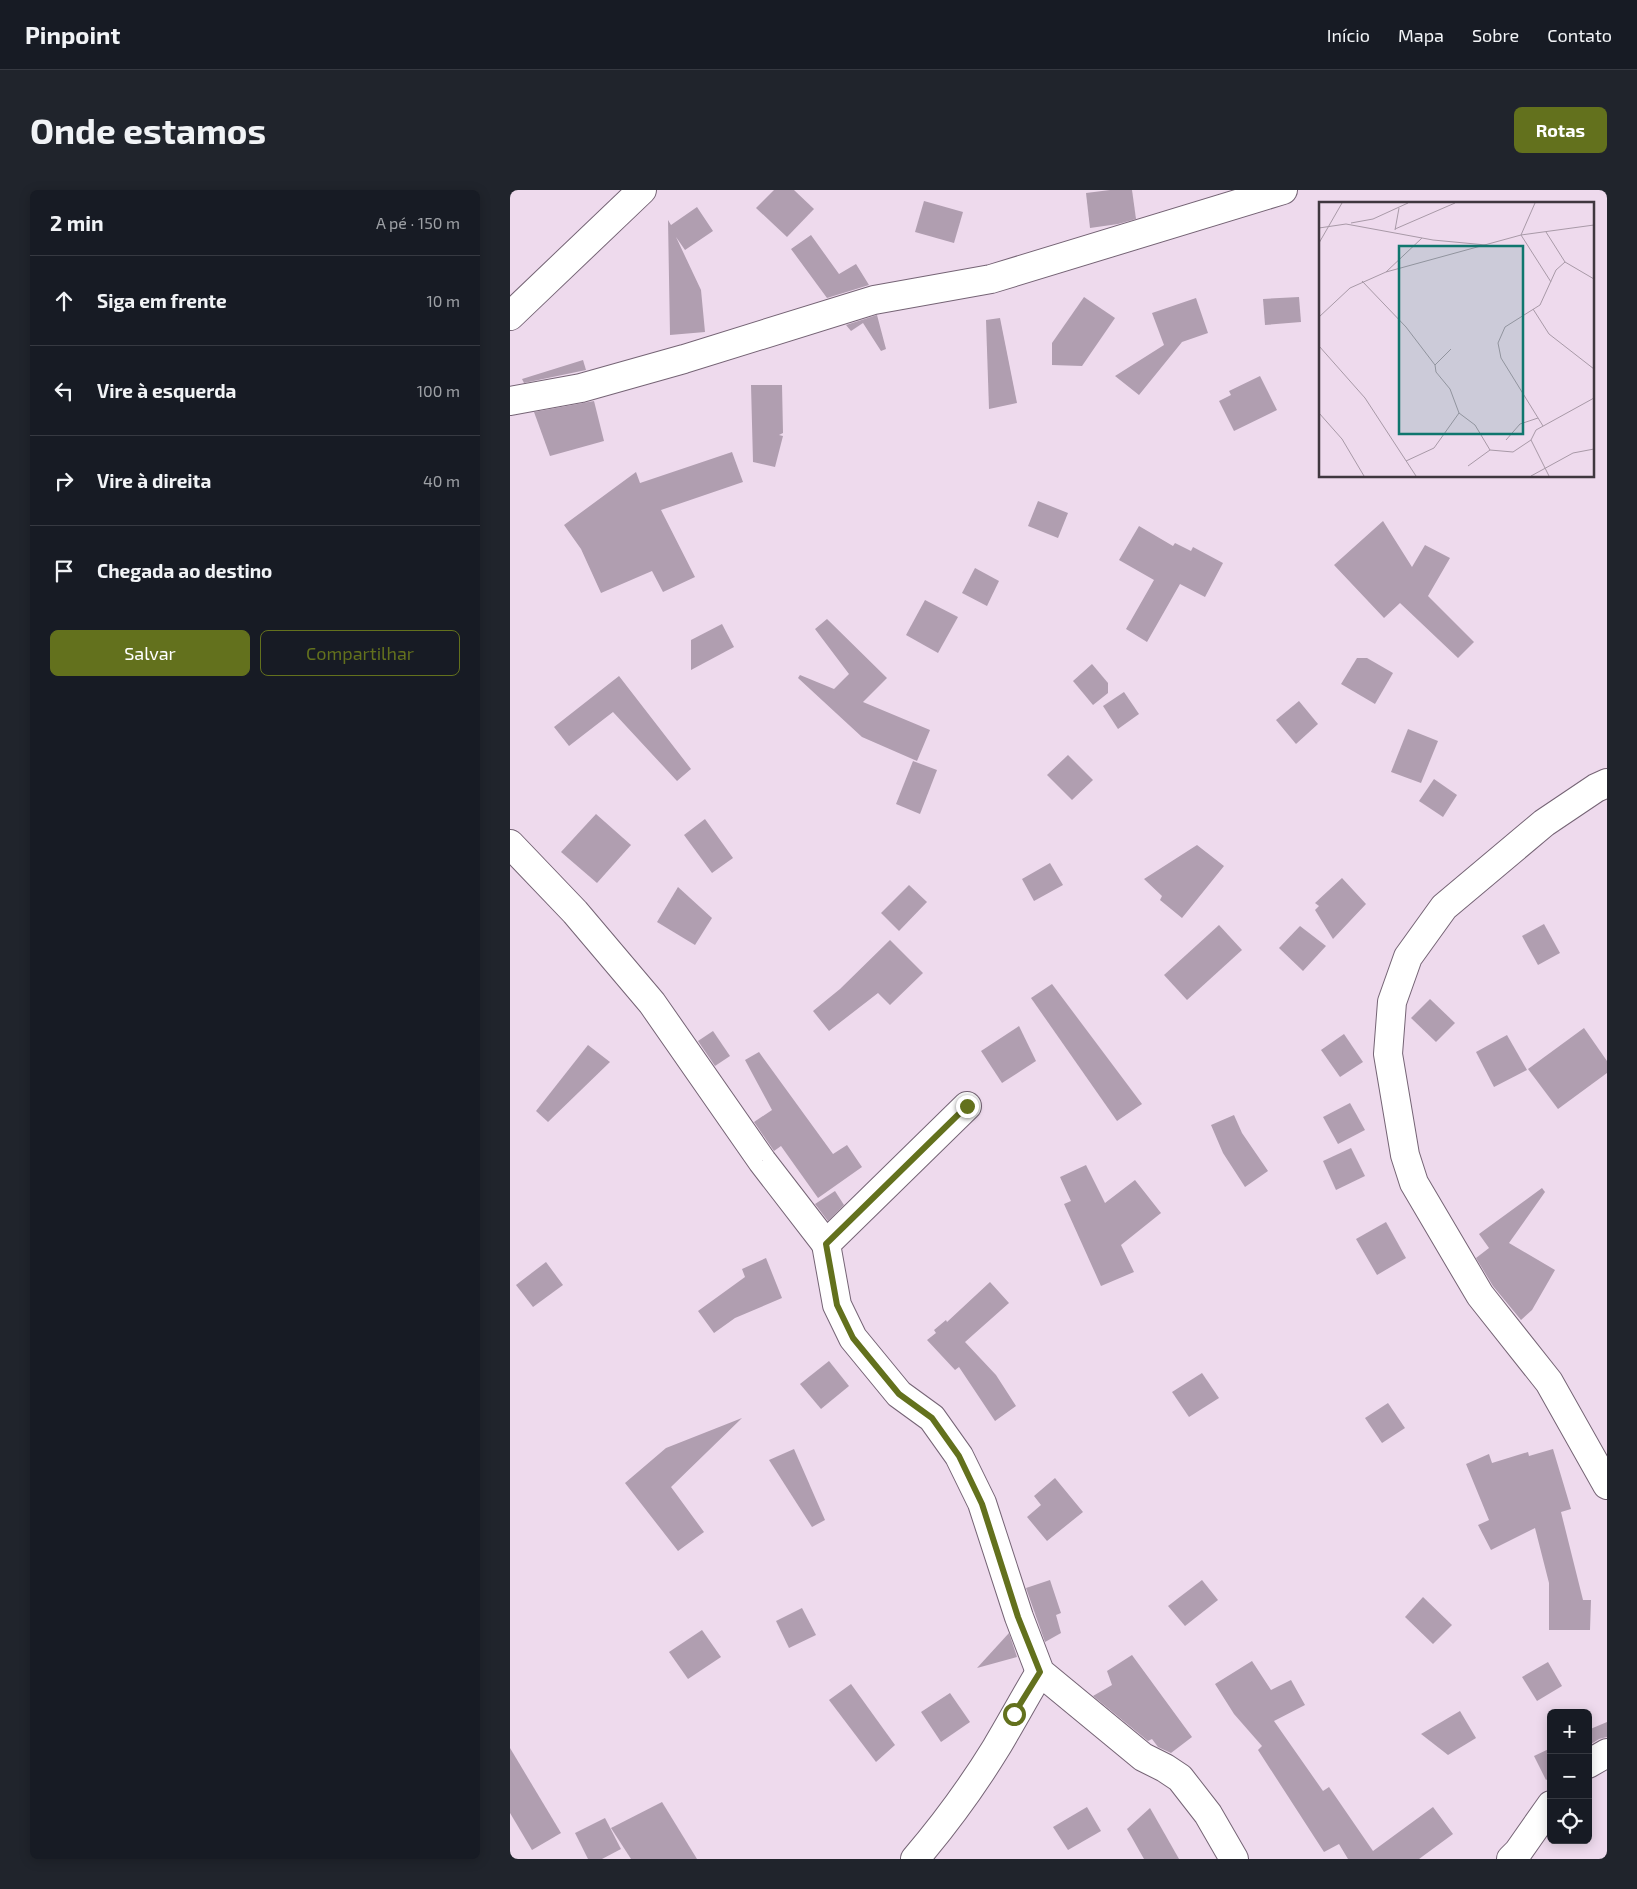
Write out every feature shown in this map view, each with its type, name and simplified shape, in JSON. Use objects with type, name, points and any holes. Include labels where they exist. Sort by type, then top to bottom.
[{"type":"street","points":[[510,316],[642,190]]},
{"type":"street","points":[[510,401],[581,388],[684,359],[874,300],[991,279],[1282,190]]},
{"type":"street","points":[[1607,783],[1596,788],[1544,823],[1444,907],[1408,957],[1392,1002],[1388,1054],[1405,1155],[1414,1183],[1480,1294],[1549,1382],[1607,1485]]},
{"type":"street","points":[[510,844],[574,912],[652,1003],[762,1162],[826,1244],[837,1305],[853,1338],[899,1394],[932,1418],[959,1456],[982,1504],[1018,1617],[1040,1672],[1144,1757],[1180,1778],[1208,1814],[1234,1859]]},
{"type":"street","points":[[826,1244],[967,1106]]},
{"type":"street","points":[[915,1859],[937,1834],[970,1790],[1040,1672]]},
{"type":"street","points":[[1592,1761],[1607,1752]]},
{"type":"street","points":[[1511,1859],[1547,1811]]},
{"type":"building","points":[[774,190],[794,190],[814,209],[787,237],[756,208]]},
{"type":"building","points":[[1132,190],[1136,219],[1090,228],[1086,193]]},
{"type":"building","points":[[924,201],[963,212],[954,243],[915,232]]},
{"type":"building","points":[[697,207],[713,231],[685,250],[676,237],[701,290],[705,332],[670,335],[668,220],[671,225]]},
{"type":"building","points":[[811,235],[839,274],[856,264],[869,285],[827,298],[791,249]]},
{"type":"building","points":[[1084,297],[1115,318],[1082,366],[1052,365],[1052,343]]},
{"type":"building","points":[[1299,297],[1301,322],[1265,325],[1263,299]]},
{"type":"building","points":[[1196,298],[1208,333],[1182,342],[1139,395],[1115,376],[1164,345],[1152,313]]},
{"type":"building","points":[[877,315],[886,349],[881,351],[863,323],[851,331],[846,325]]},
{"type":"building","points":[[1000,318],[1017,403],[989,409],[986,320]]},
{"type":"building","points":[[583,360],[586,370],[524,383],[522,379]]},
{"type":"building","points":[[1260,376],[1277,410],[1234,431],[1219,401],[1231,395],[1229,391]]},
{"type":"building","points":[[751,385],[782,385],[783,433],[779,435],[783,436],[775,467],[753,462]]},
{"type":"building","points":[[594,401],[604,441],[550,456],[534,412]]},
{"type":"building","points":[[732,452],[743,482],[661,510],[695,577],[663,592],[652,571],[601,593],[581,549],[564,525],[636,472],[640,483]]},
{"type":"building","points":[[1038,501],[1068,513],[1058,538],[1028,526]]},
{"type":"building","points":[[1383,521],[1412,567],[1425,545],[1450,558],[1428,596],[1474,642],[1458,658],[1400,603],[1384,618],[1334,565]]},
{"type":"building","points":[[1139,526],[1173,546],[1175,543],[1191,551],[1193,547],[1223,563],[1205,597],[1180,584],[1147,642],[1126,629],[1154,580],[1119,560]]},
{"type":"building","points":[[975,568],[999,581],[987,606],[962,593]]},
{"type":"building","points":[[925,600],[958,617],[938,653],[906,635]]},
{"type":"building","points":[[827,619],[887,678],[863,702],[930,730],[917,761],[862,737],[798,678],[800,675],[834,689],[849,674],[815,629]]},
{"type":"building","points":[[722,624],[734,647],[691,670],[691,640]]},
{"type":"building","points":[[1357,658],[1367,658],[1393,673],[1375,704],[1341,684]]},
{"type":"building","points":[[1092,664],[1108,683],[1108,693],[1093,705],[1073,681]]},
{"type":"building","points":[[619,676],[691,769],[677,781],[613,712],[569,746],[554,727]]},
{"type":"building","points":[[1124,692],[1139,714],[1118,729],[1103,706]]},
{"type":"building","points":[[1299,701],[1318,724],[1296,744],[1276,720]]},
{"type":"building","points":[[1408,729],[1438,741],[1421,783],[1391,772]]},
{"type":"building","points":[[1068,755],[1093,780],[1072,800],[1047,775]]},
{"type":"building","points":[[913,761],[937,770],[920,814],[896,804]]},
{"type":"building","points":[[1434,779],[1457,795],[1443,817],[1419,801]]},
{"type":"building","points":[[596,814],[631,845],[597,883],[561,852]]},
{"type":"building","points":[[705,819],[733,858],[712,873],[684,835]]},
{"type":"building","points":[[1197,845],[1224,866],[1182,918],[1160,900],[1162,896],[1144,879]]},
{"type":"building","points":[[1050,863],[1063,885],[1034,901],[1022,879]]},
{"type":"building","points":[[1342,878],[1366,904],[1333,939],[1315,910],[1319,906],[1315,903]]},
{"type":"building","points":[[909,885],[927,902],[899,931],[881,913]]},
{"type":"building","points":[[678,887],[712,918],[695,945],[657,922]]},
{"type":"building","points":[[1544,924],[1560,953],[1538,965],[1522,936]]},
{"type":"building","points":[[1219,925],[1242,950],[1187,1000],[1164,975]]},
{"type":"building","points":[[1300,926],[1326,946],[1303,971],[1279,948]]},
{"type":"building","points":[[890,940],[923,973],[890,1005],[878,993],[829,1031],[813,1011],[840,989]]},
{"type":"building","points":[[1052,984],[1142,1104],[1117,1121],[1031,998]]},
{"type":"building","points":[[1430,999],[1455,1023],[1436,1042],[1411,1018]]},
{"type":"building","points":[[1019,1026],[1036,1061],[1002,1083],[981,1051]]},
{"type":"building","points":[[1584,1028],[1607,1061],[1607,1073],[1558,1109],[1528,1069]]},
{"type":"building","points":[[713,1031],[730,1056],[715,1066],[698,1041]]},
{"type":"building","points":[[1344,1034],[1363,1062],[1340,1077],[1321,1050]]},
{"type":"building","points":[[1507,1035],[1527,1070],[1494,1087],[1476,1052]]},
{"type":"building","points":[[588,1045],[610,1062],[548,1122],[536,1111]]},
{"type":"building","points":[[759,1052],[833,1154],[847,1145],[862,1167],[818,1198],[781,1146],[774,1151],[754,1122],[772,1110],[745,1060]]},
{"type":"building","points":[[1350,1103],[1365,1130],[1338,1144],[1323,1117]]},
{"type":"building","points":[[1234,1115],[1242,1133],[1268,1171],[1245,1187],[1223,1153],[1211,1125]]},
{"type":"building","points":[[1351,1148],[1365,1176],[1336,1190],[1323,1161]]},
{"type":"building","points":[[1086,1165],[1105,1203],[1135,1180],[1161,1213],[1121,1245],[1134,1272],[1101,1286],[1064,1204],[1071,1201],[1060,1177]]},
{"type":"building","points":[[1542,1188],[1545,1192],[1509,1243],[1555,1270],[1532,1310],[1521,1320],[1493,1286],[1476,1258],[1489,1248],[1479,1234]]},
{"type":"building","points":[[835,1191],[844,1205],[828,1221],[815,1204]]},
{"type":"building","points":[[1386,1222],[1406,1258],[1377,1275],[1356,1239]]},
{"type":"building","points":[[766,1258],[782,1298],[735,1318],[714,1333],[698,1311],[745,1277],[742,1269]]},
{"type":"building","points":[[546,1262],[563,1285],[533,1307],[516,1285]]},
{"type":"building","points":[[990,1282],[1009,1303],[965,1342],[996,1375],[1016,1406],[995,1421],[959,1367],[955,1370],[927,1340],[936,1333],[934,1330],[946,1320],[947,1322]]},
{"type":"building","points":[[829,1361],[849,1386],[821,1409],[800,1384]]},
{"type":"building","points":[[1202,1373],[1219,1398],[1189,1417],[1172,1392]]},
{"type":"building","points":[[1388,1403],[1405,1428],[1382,1443],[1365,1418]]},
{"type":"building","points":[[742,1418],[671,1487],[704,1532],[678,1551],[625,1483],[666,1448]]},
{"type":"building","points":[[794,1449],[825,1520],[812,1527],[769,1460]]},
{"type":"building","points":[[1553,1449],[1571,1509],[1561,1512],[1583,1600],[1591,1600],[1590,1630],[1549,1630],[1549,1583],[1535,1528],[1491,1550],[1478,1525],[1489,1520],[1466,1464],[1489,1454],[1492,1463],[1528,1452],[1529,1456]]},
{"type":"building","points":[[1055,1478],[1083,1512],[1047,1541],[1027,1517],[1041,1505],[1034,1496]]},
{"type":"building","points":[[1050,1580],[1061,1613],[1056,1615],[1061,1633],[1045,1642],[1026,1588]]},
{"type":"building","points":[[1202,1580],[1218,1600],[1185,1626],[1168,1606]]},
{"type":"building","points":[[1423,1597],[1452,1625],[1433,1644],[1405,1617]]},
{"type":"building","points":[[802,1608],[816,1635],[789,1648],[776,1621]]},
{"type":"building","points":[[702,1630],[721,1657],[688,1679],[669,1652]]},
{"type":"building","points":[[1009,1633],[1017,1657],[977,1668]]},
{"type":"building","points":[[1132,1655],[1192,1737],[1171,1753],[1158,1747],[1152,1739],[1148,1741],[1093,1696],[1112,1685],[1107,1671]]},
{"type":"building","points":[[1252,1661],[1271,1690],[1291,1680],[1305,1705],[1274,1721],[1323,1791],[1329,1787],[1373,1851],[1433,1807],[1453,1834],[1419,1859],[1348,1859],[1339,1844],[1324,1852],[1258,1750],[1262,1746],[1234,1714],[1215,1684]]},
{"type":"building","points":[[1548,1662],[1562,1686],[1537,1701],[1522,1677]]},
{"type":"building","points":[[851,1684],[895,1745],[876,1762],[829,1700]]},
{"type":"building","points":[[950,1693],[970,1722],[941,1742],[921,1712]]},
{"type":"building","points":[[1460,1711],[1476,1738],[1448,1755],[1421,1734]]},
{"type":"building","points":[[1607,1722],[1607,1737],[1592,1743],[1592,1728]]},
{"type":"building","points":[[510,1748],[561,1833],[532,1850],[510,1813]]},
{"type":"building","points":[[1547,1750],[1546,1780],[1534,1756]]},
{"type":"building","points":[[662,1802],[697,1859],[631,1859],[611,1828]]},
{"type":"building","points":[[1087,1807],[1101,1831],[1068,1850],[1053,1827]]},
{"type":"building","points":[[1150,1808],[1179,1859],[1144,1859],[1127,1829]]},
{"type":"building","points":[[605,1818],[621,1849],[602,1859],[588,1859],[575,1833]]},
{"type":"route","points":[[967,1106],[890,1179],[826,1244],[837,1305],[853,1338],[899,1394],[932,1418],[959,1456],[982,1504],[1018,1617],[1040,1672],[1014,1714]]}]
